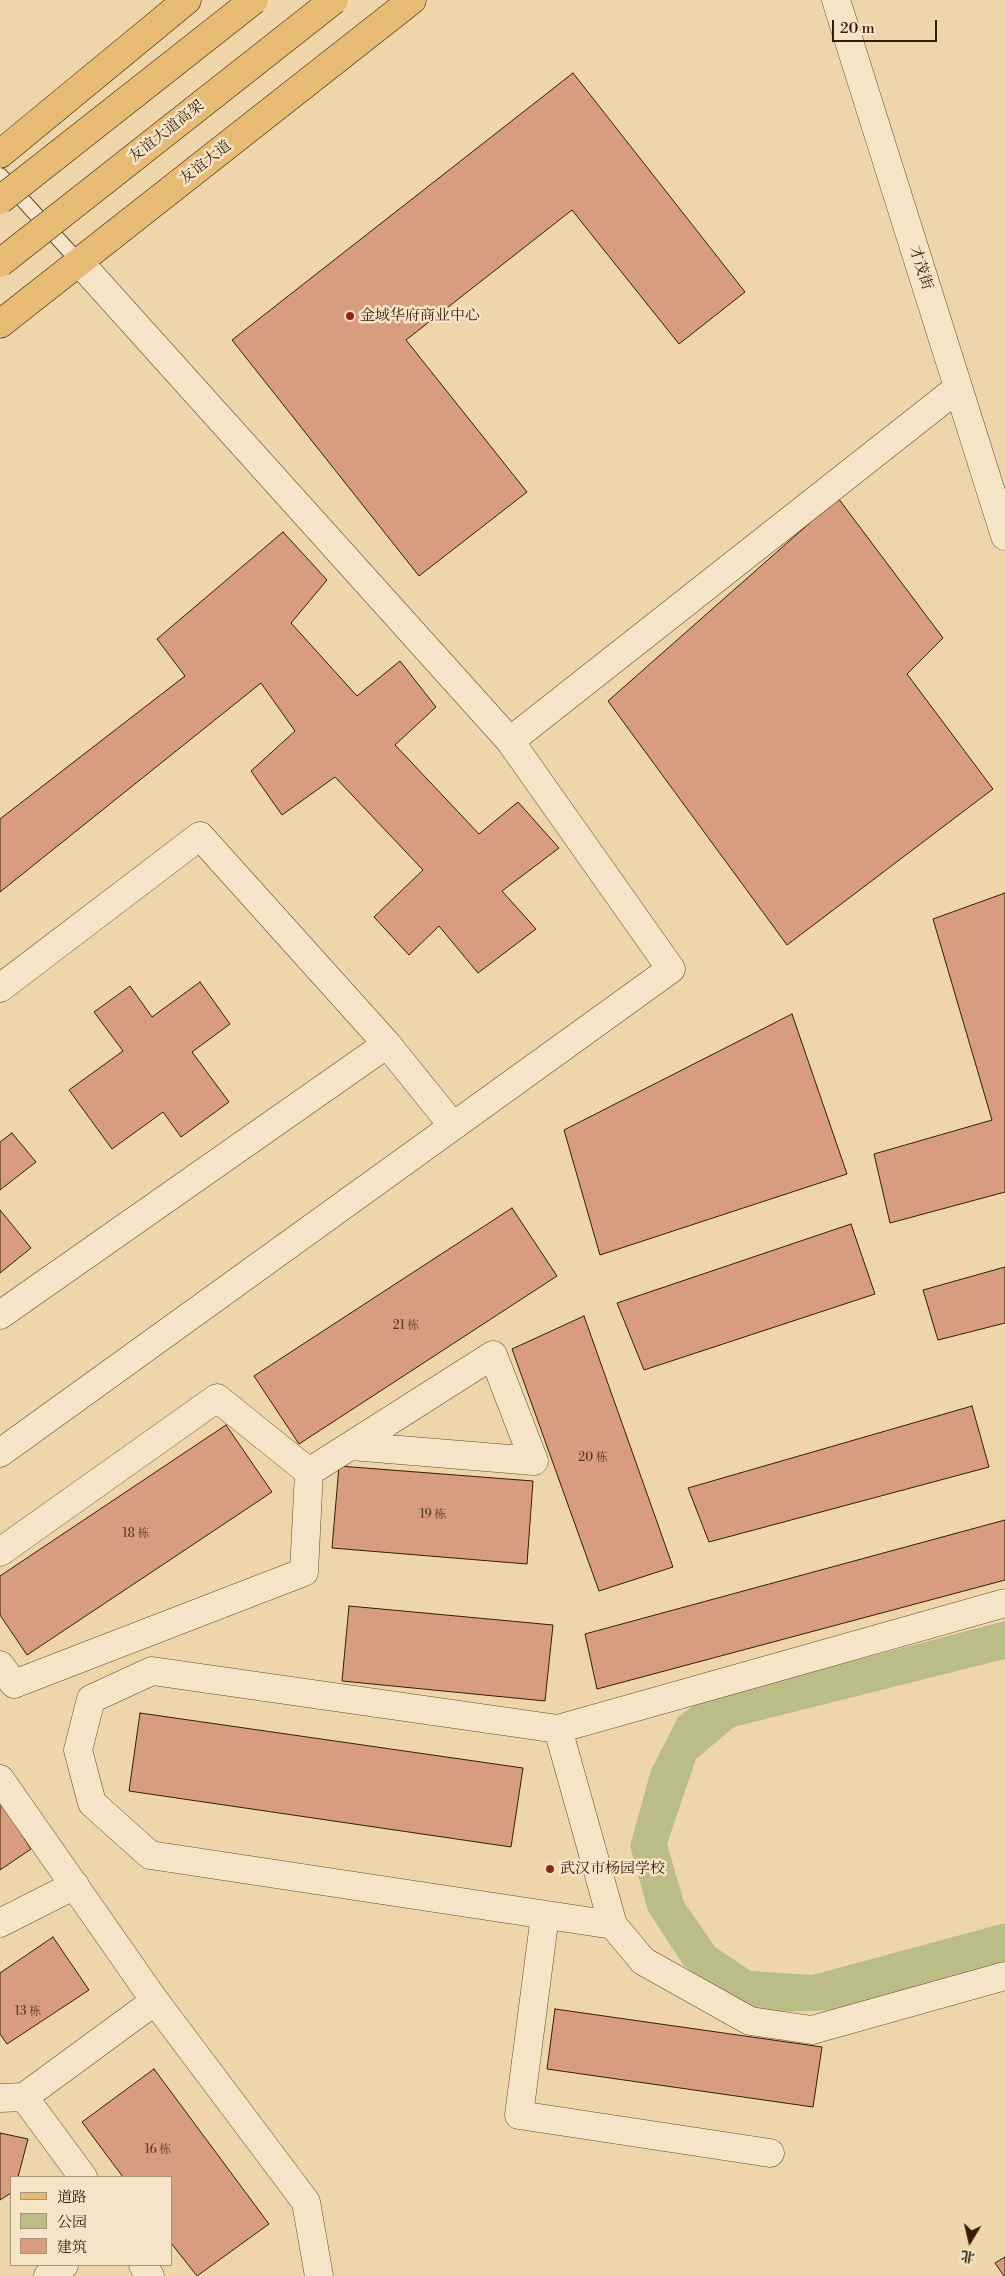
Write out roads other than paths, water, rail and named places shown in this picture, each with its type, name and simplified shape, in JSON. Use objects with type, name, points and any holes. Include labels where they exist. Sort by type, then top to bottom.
[{"type":"main road","points":[[0,154],[187,0]]},
{"type":"main road","points":[[0,200],[254,0]]},
{"type":"main road","name":"友谊大道高架","points":[[0,263],[334,0]]},
{"type":"main road","name":"友谊大道","points":[[0,324],[80,263],[412,0]]},
{"type":"street","name":"才茂街","points":[[836,0],[1005,536]]},
{"type":"street","points":[[0,1453],[671,969],[510,741],[80,263]]},
{"type":"street","points":[[510,741],[958,388]]},
{"type":"street","points":[[0,988],[200,836],[387,1044],[453,1126]]},
{"type":"street","points":[[0,1315],[387,1044]]},
{"type":"street","points":[[309,1472],[493,1355],[534,1461],[351,1446]]},
{"type":"street","points":[[0,1552],[217,1398],[309,1472]]},
{"type":"street","points":[[0,1664],[14,1684],[304,1572],[309,1472]]},
{"type":"street","points":[[613,1925],[150,1855],[92,1803],[78,1750],[91,1699],[152,1672],[558,1729],[1005,1603]]},
{"type":"street","points":[[558,1729],[613,1925],[643,1961],[750,2021],[812,2030],[1005,1976]]},
{"type":"street","points":[[0,1779],[156,2001],[306,2202],[319,2276]]},
{"type":"street","points":[[0,1923],[75,1885]]},
{"type":"street","points":[[545,1915],[519,2115],[770,2153]]},
{"type":"street","points":[[82,2176],[12,2097],[156,2001]]},
{"type":"street","points":[[48,2276],[63,2266]]},
{"type":"lane","points":[[0,175],[80,263]]},
{"type":"place","name":"金域华府商业中心","points":[[350,316]]},
{"type":"place","name":"武汉市杨园学校","points":[[550,1869]]}]
